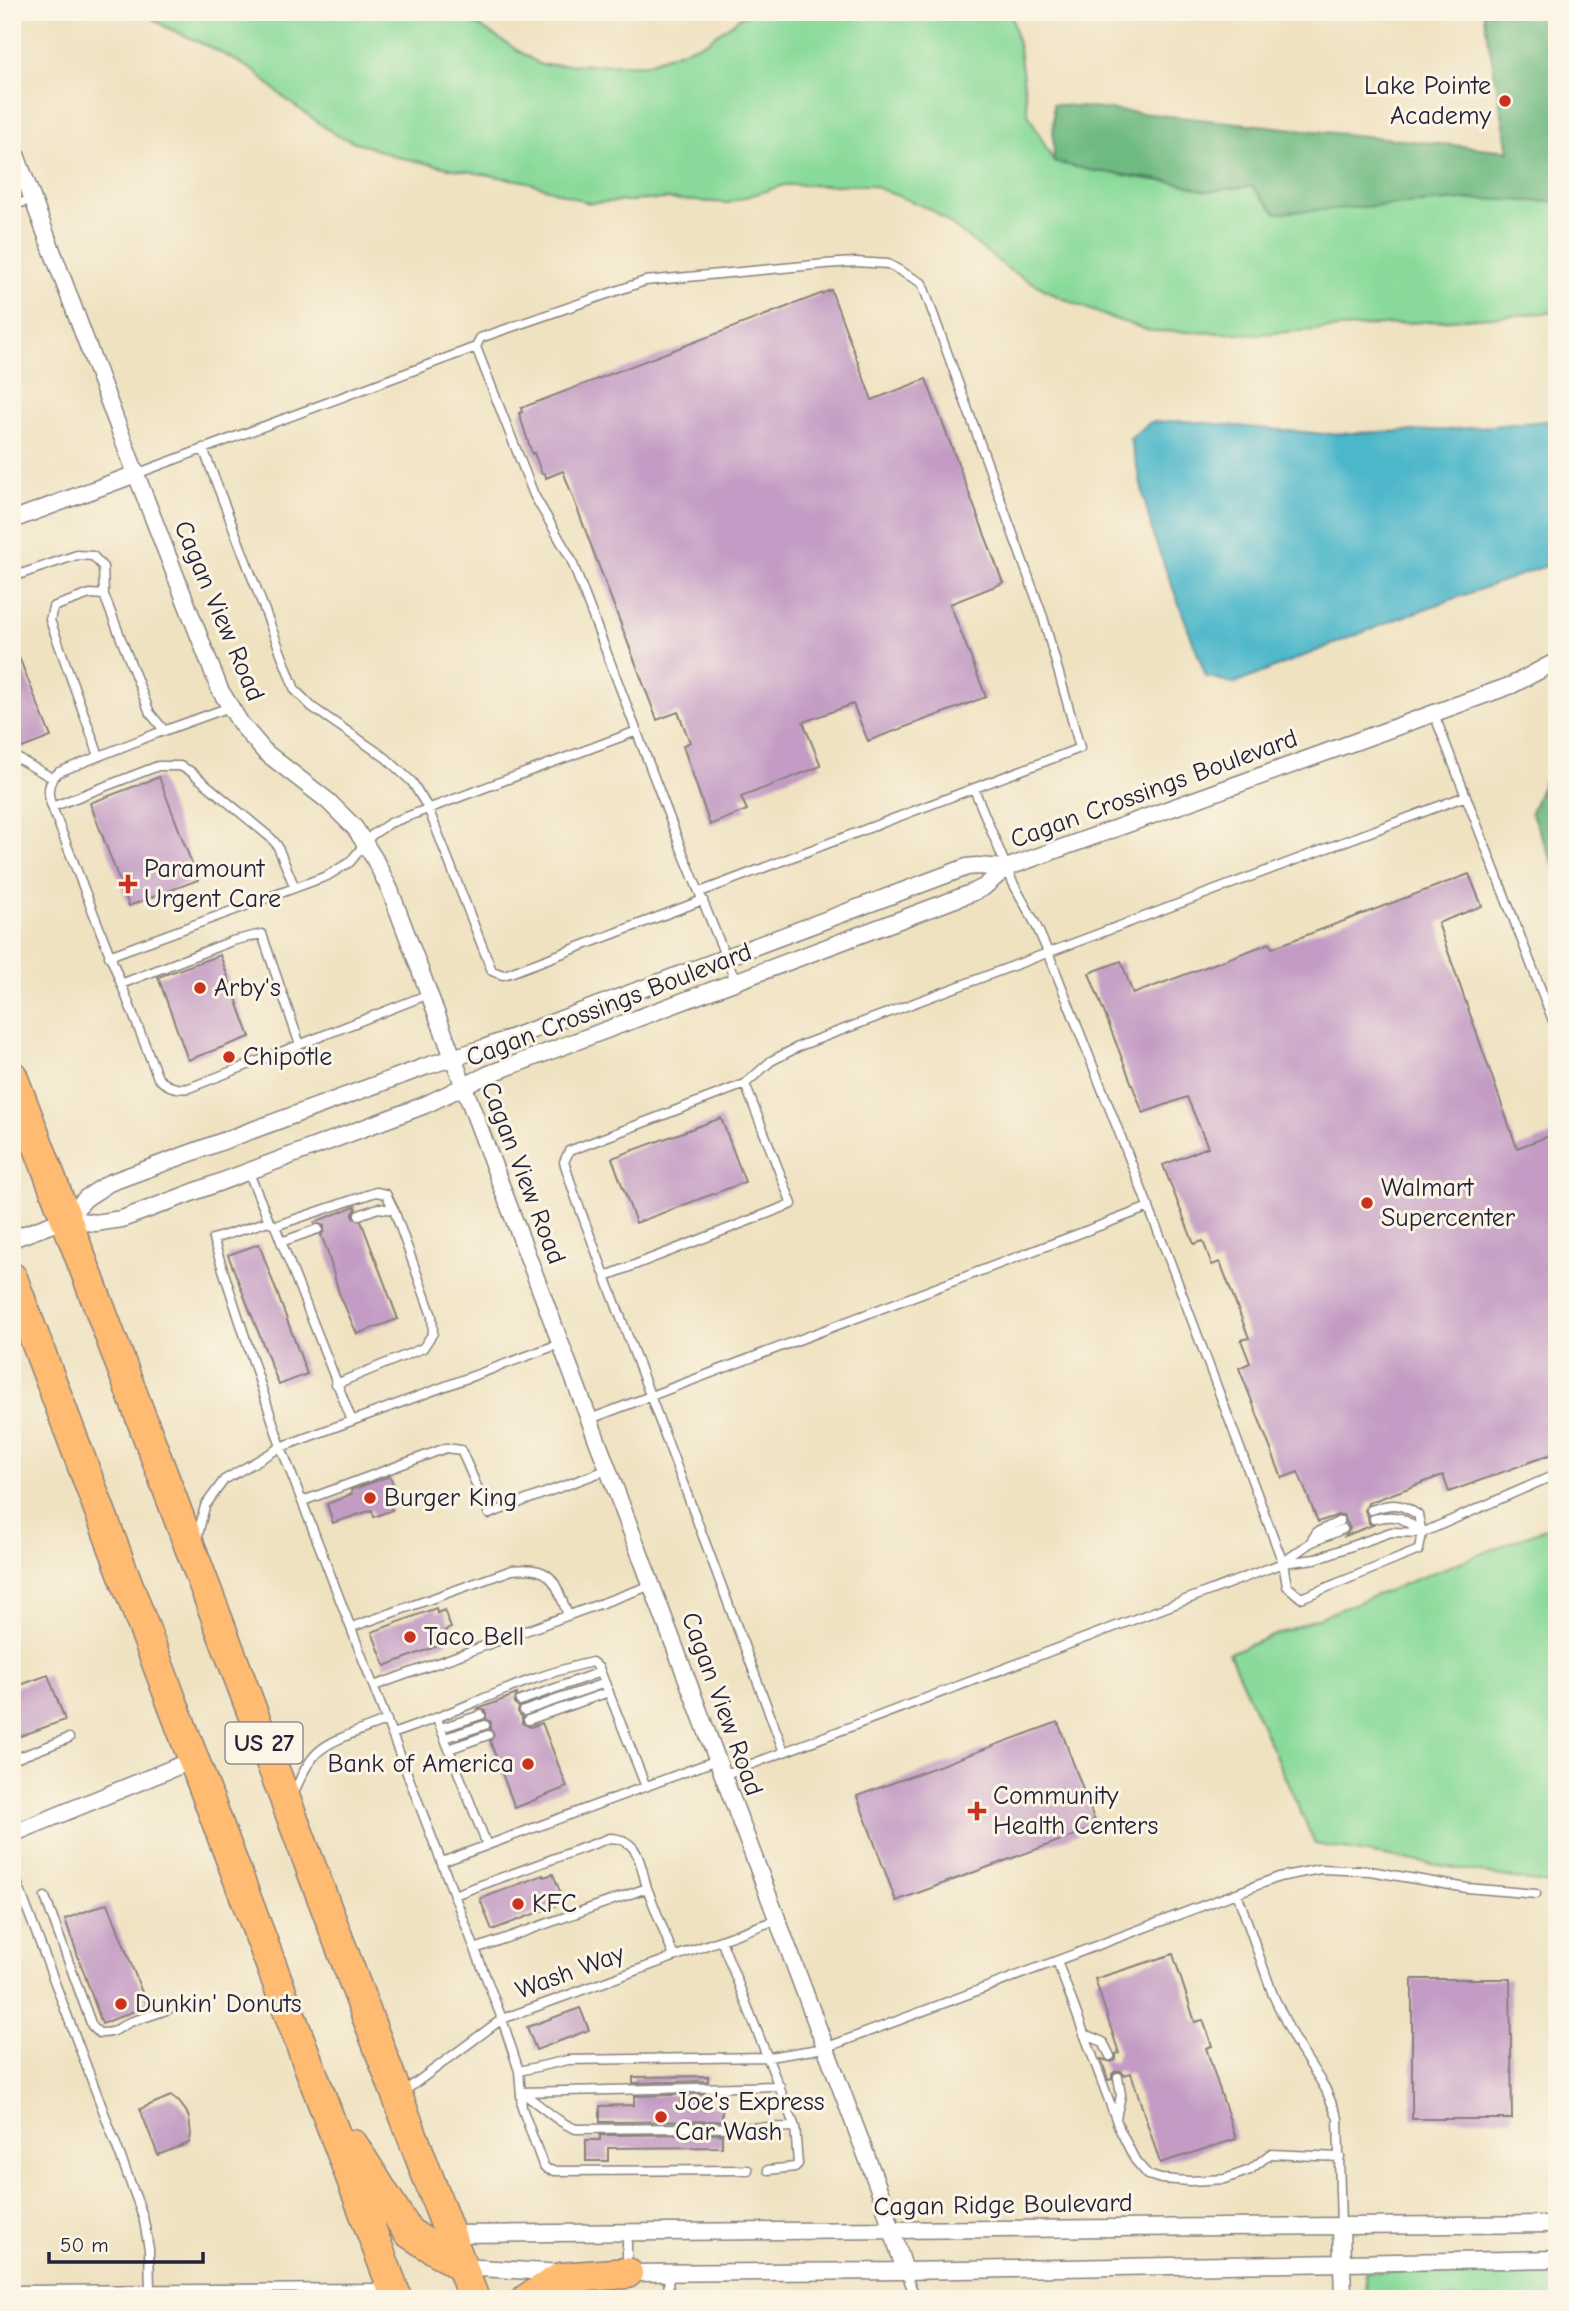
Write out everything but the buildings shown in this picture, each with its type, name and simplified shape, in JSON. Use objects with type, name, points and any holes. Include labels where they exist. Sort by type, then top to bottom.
[{"type":"highway","name":"US 27","points":[[12,1076],[474,2299]]},
{"type":"highway","name":"US 27","points":[[12,1278],[319,2092],[400,2295]]},
{"type":"highway","points":[[319,2092],[408,2232],[461,2267]]},
{"type":"highway","points":[[527,2299],[561,2278],[627,2273]]},
{"type":"street","name":"Cagan View Road","points":[[12,144],[211,670],[230,707],[252,738],[265,752],[328,801],[365,842],[390,890],[825,2048],[905,2271]]},
{"type":"street","points":[[12,520],[136,474]]},
{"type":"street","name":"Cagan Crossings Boulevard","points":[[66,1219],[94,1223],[122,1219],[425,1105],[489,1074],[974,892],[1006,868],[1512,685],[1557,661]]},
{"type":"street","name":"Cagan Crossings Boulevard","points":[[66,1219],[86,1198],[112,1182],[325,1102],[493,1045],[967,867],[1006,868]]},
{"type":"street","points":[[12,1239],[66,1219]]},
{"type":"street","points":[[12,1834],[193,1760]]},
{"type":"street","name":"Cagan Ridge Boulevard","points":[[449,2234],[1557,2224]]},
{"type":"street","points":[[1341,2227],[1343,2299]]},
{"type":"street","points":[[461,2267],[576,2273],[668,2273],[1557,2259]]},
{"type":"lane","points":[[12,206],[33,198]]},
{"type":"lane","points":[[203,448],[295,690],[312,707],[400,770],[412,782],[428,808],[488,964],[497,974],[510,973],[702,896],[1080,748],[1043,617],[922,283],[888,264],[855,262],[645,282],[480,338],[476,347],[534,495],[571,559],[637,731],[702,896],[727,958],[736,982]]},
{"type":"lane","points":[[136,474],[476,347]]},
{"type":"lane","points":[[12,578],[77,555],[93,556],[103,567],[104,595],[150,713],[164,730]]},
{"type":"lane","points":[[99,756],[50,620],[52,607],[90,594],[104,595]]},
{"type":"lane","points":[[230,707],[60,772],[52,778],[49,786],[52,807],[158,1078],[171,1087],[189,1088],[429,995]]},
{"type":"lane","points":[[1434,714],[1557,1031]]},
{"type":"lane","points":[[109,956],[338,870],[350,862],[365,842],[390,823],[637,731]]},
{"type":"lane","points":[[12,755],[52,778]]},
{"type":"lane","points":[[52,807],[158,766],[180,766],[190,771],[271,838],[277,845],[295,888]]},
{"type":"lane","points":[[974,789],[1006,868],[1048,953],[1149,1207],[1283,1563],[1287,1586],[1301,1598],[1419,1550],[1422,1533],[1418,1515],[1409,1509],[1390,1504],[1373,1514]]},
{"type":"lane","points":[[783,1752],[564,1163],[569,1151],[746,1084],[771,1061],[802,1045],[1466,796]]},
{"type":"lane","points":[[121,984],[232,941],[262,934],[300,1045]]},
{"type":"lane","points":[[606,1276],[792,1204],[746,1084]]},
{"type":"lane","points":[[248,1171],[281,1242],[352,1421]]},
{"type":"lane","points":[[336,1384],[423,1348],[433,1333],[432,1317],[386,1194],[376,1192],[213,1239],[282,1447],[502,2019],[519,2071],[522,2108],[543,2165],[547,2169],[748,2170]]},
{"type":"lane","points":[[590,1419],[1149,1207]]},
{"type":"lane","points":[[359,1215],[378,1208],[394,1210]]},
{"type":"lane","points":[[281,1242],[318,1229]]},
{"type":"lane","points":[[193,1552],[205,1506],[224,1480],[282,1447],[562,1343]]},
{"type":"lane","points":[[303,1501],[446,1448],[461,1450],[489,1514],[609,1469]]},
{"type":"lane","points":[[442,1862],[646,1787],[783,1752],[1283,1563],[1315,1559],[1391,1532],[1422,1533],[1557,1474]]},
{"type":"lane","points":[[1283,1563],[1310,1543],[1317,1532],[1341,1525]]},
{"type":"lane","points":[[352,1627],[512,1570],[531,1568],[545,1572],[555,1583],[568,1615]]},
{"type":"lane","points":[[374,1686],[652,1585]]},
{"type":"lane","points":[[439,1724],[458,1709],[571,1667],[592,1662],[600,1670],[646,1787]]},
{"type":"lane","points":[[520,1701],[600,1670]]},
{"type":"lane","points":[[524,1711],[605,1683]]},
{"type":"lane","points":[[528,1720],[609,1692]]},
{"type":"lane","points":[[392,1734],[481,1715]]},
{"type":"lane","points":[[288,1806],[307,1766],[318,1752],[387,1720]]},
{"type":"lane","points":[[439,1724],[487,1845]]},
{"type":"lane","points":[[445,1738],[485,1725]]},
{"type":"lane","points":[[449,1749],[488,1735]]},
{"type":"lane","points":[[12,1760],[69,1738]]},
{"type":"lane","points":[[454,1895],[610,1838],[624,1838],[635,1849],[674,1957]]},
{"type":"lane","points":[[12,1869],[143,2216],[148,2238],[150,2289]]},
{"type":"lane","points":[[519,2071],[568,2060],[769,2057],[825,2048],[1279,1877],[1320,1869],[1370,1871],[1467,1888],[1536,1894]]},
{"type":"lane","points":[[475,1949],[647,1888]]},
{"type":"lane","points":[[1237,1893],[1273,1995],[1294,2039],[1325,2088],[1338,2118],[1341,2227]]},
{"type":"lane","points":[[45,1897],[92,2026],[99,2033],[110,2034],[126,2024],[169,2009]]},
{"type":"lane","name":"Wash Way","points":[[397,2097],[502,2019],[776,1920]]},
{"type":"lane","points":[[721,1940],[795,2127],[798,2164],[795,2167],[768,2170]]},
{"type":"lane","points":[[1057,1961],[1116,2118],[1135,2160],[1148,2175],[1189,2181],[1226,2179],[1250,2170],[1270,2154],[1340,2157]]},
{"type":"lane","points":[[1084,2034],[1103,2042],[1110,2056]]},
{"type":"lane","points":[[1116,2118],[1121,2095],[1118,2077]]},
{"type":"lane","points":[[521,2092],[780,2086]]},
{"type":"lane","points":[[521,2092],[563,2124],[576,2129],[722,2130],[795,2127]]},
{"type":"lane","points":[[627,2233],[627,2273]]},
{"type":"lane","points":[[905,2271],[916,2299]]},
{"type":"lane","points":[[668,2273],[669,2299]]},
{"type":"lane","points":[[12,2290],[58,2294],[150,2289],[400,2295]]},
{"type":"green space","points":[[142,12],[457,12],[541,65],[645,64],[706,42],[748,12],[1011,12],[1028,114],[1054,162],[1180,183],[1206,191],[1252,186],[1276,212],[1476,199],[1557,202],[1557,312],[1259,334],[1151,331],[1059,297],[1011,271],[932,210],[871,185],[784,185],[728,203],[667,199],[589,203],[528,182],[397,157],[336,135],[288,101],[253,70],[166,27]]},
{"type":"green space","points":[[1483,12],[1557,12],[1557,202],[1476,199],[1276,213],[1252,186],[1206,191],[1180,183],[1089,170],[1054,162],[1053,104],[1509,151]]},
{"type":"green space","points":[[1557,750],[1557,872],[1531,812]]},
{"type":"green space","points":[[1557,1524],[1557,2171],[1548,1884],[1315,1844],[1229,1653]]},
{"type":"green space","points":[[1557,2271],[1557,2299],[1366,2299],[1365,2272]]},
{"type":"water","points":[[1557,420],[1557,562],[1394,620],[1234,684],[1206,676],[1153,535],[1130,438],[1151,422],[1184,421],[1324,434],[1446,430]]},
{"type":"place","name":"Lake Pointe Academy","points":[[1505,101]]},
{"type":"place","name":"Paramount Urgent Care","points":[[128,884]]},
{"type":"place","name":"Arby's","points":[[200,988]]},
{"type":"place","name":"Chipotle","points":[[229,1057]]},
{"type":"place","name":"Walmart Supercenter","points":[[1367,1203]]},
{"type":"place","name":"Burger King","points":[[370,1498]]},
{"type":"place","name":"Taco Bell","points":[[410,1637]]},
{"type":"place","name":"Bank of America","points":[[528,1764]]},
{"type":"place","name":"Community Health Centers","points":[[977,1811]]},
{"type":"place","name":"KFC","points":[[518,1904]]},
{"type":"place","name":"Dunkin' Donuts","points":[[121,2004]]},
{"type":"place","name":"Joe's Express Car Wash","points":[[661,2117]]}]
